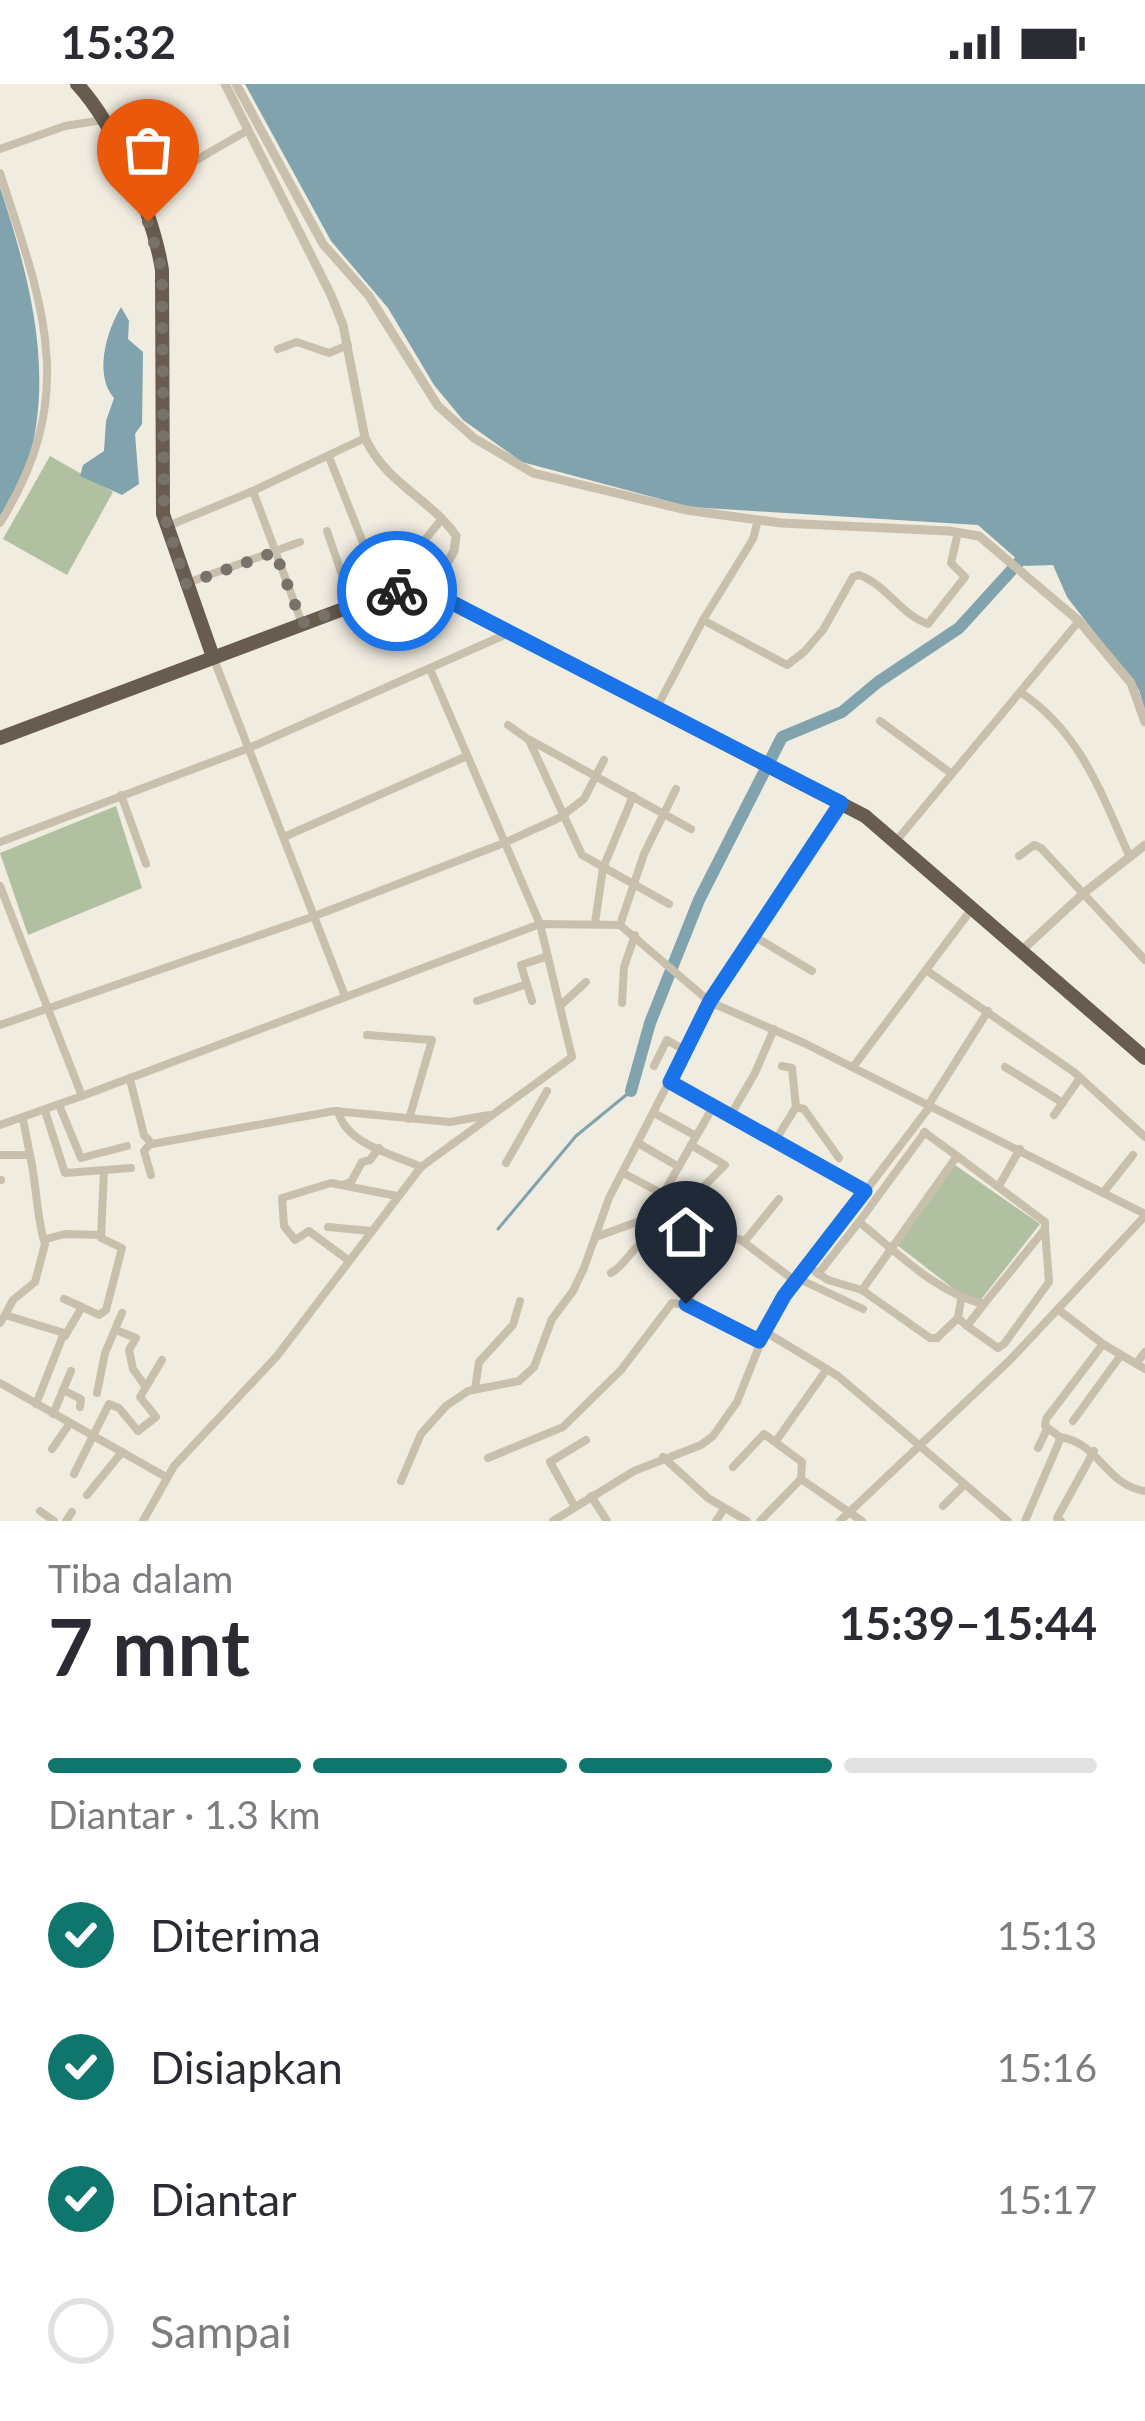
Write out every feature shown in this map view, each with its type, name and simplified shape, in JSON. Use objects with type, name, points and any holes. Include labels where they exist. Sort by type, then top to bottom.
[{"type":"highway","points":[[77,84],[104,120],[139,194],[162,270],[166,526],[213,657]]},
{"type":"highway","points":[[0,738],[352,605],[406,590],[431,592],[480,633],[510,633],[841,803],[897,840],[1145,1058]]},
{"type":"street","points":[[224,84],[332,295],[348,345],[365,438],[382,468],[453,530],[456,543],[431,592]]},
{"type":"street","points":[[236,84],[325,248],[368,296],[438,406],[507,460],[604,493],[758,520],[979,536],[1079,621],[1132,683],[1145,722]]},
{"type":"street","points":[[0,149],[65,126],[104,120]]},
{"type":"street","points":[[139,194],[248,130]]},
{"type":"street","points":[[0,173],[40,306],[50,373],[46,406],[25,477],[0,523]]},
{"type":"street","points":[[313,255],[325,248]]},
{"type":"street","points":[[278,350],[291,342],[329,353],[348,345]]},
{"type":"street","points":[[166,526],[365,438]]},
{"type":"street","points":[[329,457],[383,595]]},
{"type":"street","points":[[254,491],[302,623]]},
{"type":"street","points":[[415,552],[441,520]]},
{"type":"street","points":[[657,709],[753,539],[758,520]]},
{"type":"street","points":[[327,531],[352,605]]},
{"type":"street","points":[[704,620],[787,665],[814,641],[859,575],[879,584],[917,620],[928,624],[965,577],[951,563],[958,532]]},
{"type":"street","points":[[186,584],[300,542]]},
{"type":"street","points":[[897,840],[1079,621]]},
{"type":"street","points":[[0,842],[249,748],[430,669],[480,633],[510,633]]},
{"type":"street","points":[[213,657],[345,996]]},
{"type":"street","points":[[430,669],[540,924],[572,1057],[547,1090],[506,1163]]},
{"type":"street","points":[[1020,692],[1051,715],[1080,751],[1129,855]]},
{"type":"street","points":[[880,721],[952,774]]},
{"type":"street","points":[[508,725],[691,829]]},
{"type":"street","points":[[529,740],[582,855],[669,904]]},
{"type":"street","points":[[284,837],[467,756]]},
{"type":"street","points":[[0,1025],[312,917],[504,843],[584,799],[604,760]]},
{"type":"street","points":[[620,926],[676,789]]},
{"type":"street","points":[[121,795],[146,864]]},
{"type":"street","points":[[595,923],[603,868],[633,796]]},
{"type":"street","points":[[400,1481],[421,1434],[460,1395],[527,1376],[552,1319],[573,1291],[622,1173],[710,1001],[841,803]]},
{"type":"street","points":[[1022,950],[1145,844]]},
{"type":"street","points":[[1019,856],[1034,845],[1041,848],[1145,960]]},
{"type":"street","points":[[0,886],[82,1096]]},
{"type":"street","points":[[853,1067],[974,908]]},
{"type":"street","points":[[0,1125],[540,924],[620,926],[710,1001],[930,1104],[1145,1215],[1059,1310],[840,1521]]},
{"type":"street","points":[[622,1004],[624,967],[635,935]]},
{"type":"street","points":[[754,936],[812,971]]},
{"type":"street","points":[[532,1001],[521,965],[548,956]]},
{"type":"street","points":[[926,970],[1080,1078],[1145,1137]]},
{"type":"street","points":[[561,1005],[586,982]]},
{"type":"street","points":[[477,1001],[526,984]]},
{"type":"street","points":[[818,1274],[859,1222],[920,1129],[930,1104],[988,1012]]},
{"type":"street","points":[[730,1116],[774,1029]]},
{"type":"street","points":[[367,1035],[432,1040],[409,1119]]},
{"type":"street","points":[[654,1066],[667,1040],[686,1052]]},
{"type":"street","points":[[775,1141],[796,1107],[791,1068],[782,1066]]},
{"type":"street","points":[[1005,1066],[1063,1103]]},
{"type":"street","points":[[1054,1115],[1080,1078]]},
{"type":"street","points":[[130,1079],[150,1144]]},
{"type":"street","points":[[670,1082],[865,1191]]},
{"type":"street","points":[[143,1521],[166,1477],[251,1388],[421,1167],[490,1115],[547,1090]]},
{"type":"street","points":[[59,1105],[82,1159],[127,1146]]},
{"type":"street","points":[[594,1238],[645,1219],[713,1107]]},
{"type":"street","points":[[796,1107],[804,1109],[839,1158]]},
{"type":"street","points":[[45,1111],[65,1173],[131,1168]]},
{"type":"street","points":[[151,1174],[144,1151],[150,1144],[338,1111],[450,1122],[490,1115]]},
{"type":"street","points":[[338,1111],[345,1130],[421,1167]]},
{"type":"street","points":[[611,1273],[725,1165],[654,1113]]},
{"type":"street","points":[[23,1119],[37,1190],[38,1228],[46,1239]]},
{"type":"street","points":[[920,1129],[1045,1222],[1049,1282],[1004,1344],[991,1346],[958,1318]]},
{"type":"street","points":[[553,1521],[663,1457],[701,1444],[726,1420],[746,1382],[763,1330],[796,1280],[920,1129]]},
{"type":"street","points":[[638,1143],[679,1167]]},
{"type":"street","points":[[340,1185],[351,1183],[362,1162],[379,1148]]},
{"type":"street","points":[[999,1184],[1020,1149]]},
{"type":"street","points":[[0,1156],[30,1155]]},
{"type":"street","points":[[1103,1193],[1133,1155]]},
{"type":"street","points":[[862,1290],[957,1156]]},
{"type":"street","points":[[64,1299],[99,1315],[109,1301],[122,1247],[103,1241],[101,1235],[104,1170]]},
{"type":"street","points":[[622,1173],[663,1194]]},
{"type":"street","points":[[349,1260],[309,1231],[295,1240],[284,1226],[282,1198],[320,1184],[398,1196]]},
{"type":"street","points":[[744,1242],[779,1199]]},
{"type":"street","points":[[859,1222],[961,1300],[984,1304]]},
{"type":"street","points":[[328,1227],[371,1231]]},
{"type":"street","points":[[967,1326],[1045,1229]]},
{"type":"street","points":[[46,1239],[65,1234],[101,1235]]},
{"type":"street","points":[[686,1304],[720,1238],[733,1235],[796,1280],[863,1309]]},
{"type":"street","points":[[46,1239],[35,1282],[14,1300],[3,1319],[60,1330],[64,1337]]},
{"type":"street","points":[[807,1266],[862,1290],[930,1338],[937,1338],[958,1318],[961,1300]]},
{"type":"street","points":[[476,1389],[478,1362],[513,1325],[520,1301]]},
{"type":"street","points":[[488,1458],[563,1426],[621,1370],[667,1307],[678,1302],[759,1341]]},
{"type":"street","points":[[36,1404],[82,1307]]},
{"type":"street","points":[[1059,1310],[1141,1366],[1145,1352]]},
{"type":"street","points":[[97,1393],[104,1353],[122,1313]]},
{"type":"street","points":[[116,1330],[136,1338],[129,1349],[133,1369],[146,1385]]},
{"type":"street","points":[[763,1330],[827,1369],[1007,1521]]},
{"type":"street","points":[[1038,1448],[1047,1429],[1046,1419],[1103,1344]]},
{"type":"street","points":[[1073,1421],[1121,1355]]},
{"type":"street","points":[[74,1474],[109,1404],[119,1408],[138,1431],[156,1417],[140,1397],[162,1360]]},
{"type":"street","points":[[776,1441],[827,1369]]},
{"type":"street","points":[[53,1414],[71,1371]]},
{"type":"street","points":[[0,1383],[166,1477]]},
{"type":"street","points":[[63,1390],[82,1399],[80,1407]]},
{"type":"street","points":[[52,1449],[70,1423]]},
{"type":"street","points":[[1047,1429],[1094,1450],[1114,1478],[1145,1491]]},
{"type":"street","points":[[733,1467],[760,1435],[769,1435],[802,1462],[802,1479],[760,1521]]},
{"type":"street","points":[[1024,1521],[1060,1437]]},
{"type":"street","points":[[575,1507],[550,1462],[586,1440]]},
{"type":"street","points":[[1060,1521],[1057,1518],[1094,1450]]},
{"type":"street","points":[[86,1495],[122,1452]]},
{"type":"street","points":[[663,1457],[724,1509],[747,1521]]},
{"type":"street","points":[[802,1479],[862,1521]]},
{"type":"street","points":[[943,1506],[964,1485]]},
{"type":"street","points":[[591,1496],[607,1521]]},
{"type":"street","points":[[716,1521],[724,1509]]},
{"type":"street","points":[[40,1511],[54,1521]]},
{"type":"green space","points":[[50,456],[113,492],[67,575],[3,539]]},
{"type":"green space","points":[[116,806],[142,888],[28,935],[0,853]]},
{"type":"green space","points":[[955,1165],[1040,1224],[976,1306],[897,1245]]},
{"type":"water","points":[[245,84],[1145,84],[1145,710],[1139,690],[1067,597],[1053,565],[1025,566],[978,525],[690,507],[522,462],[463,420],[434,385],[388,308],[331,241]]},
{"type":"water","points":[[0,187],[36,327],[39,399],[26,470],[0,520]]},
{"type":"water","points":[[121,307],[129,321],[128,339],[143,352],[142,424],[135,434],[139,484],[122,495],[80,476],[83,465],[104,451],[114,398],[105,378],[104,353]]},
{"type":"waterway","points":[[631,1091],[650,1023],[699,900],[782,737],[842,712],[959,628],[1019,562]]},
{"type":"waterway","points":[[498,1229],[576,1136],[631,1091]]},
{"type":"way so far","points":[[148,222],[162,270],[164,514],[186,584],[275,552],[302,623],[397,591]]},
{"type":"route","points":[[397,591],[431,592],[841,803],[710,1001],[670,1082],[865,1191],[784,1296],[759,1341],[686,1304]]}]
